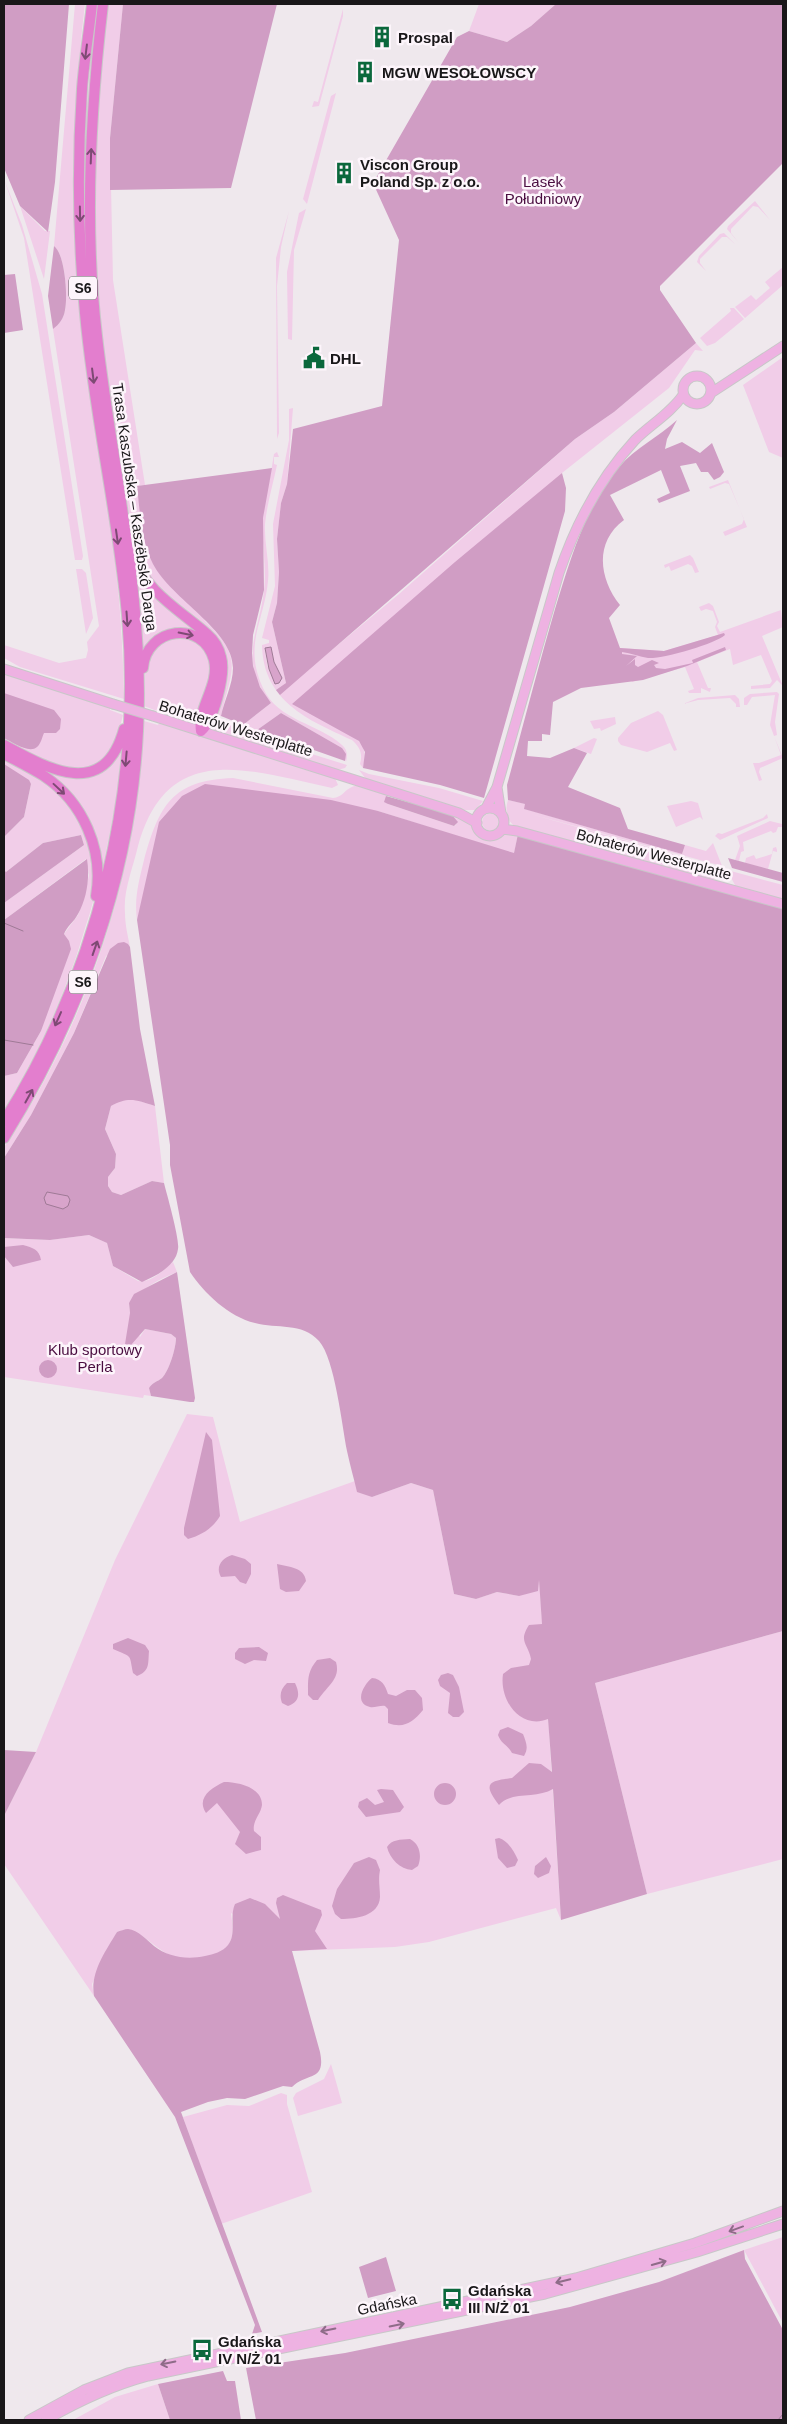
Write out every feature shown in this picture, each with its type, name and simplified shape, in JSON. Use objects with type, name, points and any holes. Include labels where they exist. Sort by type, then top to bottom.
[{"type":"highway","name":"Trasa Kaszubska – Kaszëbskô Darga","points":[[4,1121],[46,1046],[88,941],[111,856],[125,768],[130,692],[127,627],[122,570],[95,392],[82,266],[80,196],[82,98],[92,4]]},
{"type":"highway","name":"Trasa Kaszubska – Kaszëbskô Darga","points":[[4,1138],[53,1050],[97,944],[114,884],[136,770],[139,702],[136,617],[122,510],[103,390],[91,265],[89,205],[92,128],[103,4]]},
{"type":"highway","points":[[122,510],[136,563],[142,575],[149,585],[214,640],[222,658],[222,679],[218,694],[208,726],[201,731],[200,723],[212,686],[215,667],[209,648],[198,637],[180,632],[169,633],[150,647],[143,664],[139,702]]},
{"type":"highway","points":[[4,745],[49,769],[60,772],[72,774],[94,769],[112,755],[120,740],[130,692]]},
{"type":"highway","points":[[4,754],[45,776],[64,793],[79,812],[91,836],[98,875],[88,941]]},
{"type":"main road","points":[[686,399],[701,404],[708,399],[711,393],[783,346]]},
{"type":"main road","points":[[686,399],[683,386],[689,378],[698,376],[709,383],[720,383],[738,376]]},
{"type":"main road","points":[[709,383],[711,393]]},
{"type":"main road","points":[[497,787],[503,827],[496,835],[487,836],[480,831],[481,815],[497,787],[519,704],[570,543],[597,487],[637,439],[686,399]]},
{"type":"main road","name":"Bohaterów Westerplatte","points":[[4,669],[459,813],[481,815]]},
{"type":"main road","points":[[481,815],[491,808],[501,813]]},
{"type":"main road","name":"Bohaterów Westerplatte","points":[[503,827],[783,904]]},
{"type":"main road","name":"Gdańska","points":[[29,2420],[84,2390],[128,2373],[595,2273],[695,2243],[783,2211]]},
{"type":"main road","name":"Gdańska","points":[[46,2420],[88,2397],[130,2381],[580,2286],[783,2224]]},
{"type":"main road","points":[[349,2335],[375,2320]]},
{"type":"green space","points":[[4,4],[69,4],[55,182],[48,232],[20,206],[4,168]]},
{"type":"green space","points":[[75,4],[85,4],[77,85],[74,166],[78,288],[85,355],[115,564],[121,622],[124,699],[20,667],[4,658],[4,645],[59,663],[86,658],[87,642],[99,626],[53,329],[62,318],[66,304],[63,266],[58,250],[54,246]]},
{"type":"green space","points":[[95,4],[98,4],[88,110],[90,298],[83,228],[84,141]]},
{"type":"green space","points":[[106,4],[123,4],[110,138],[113,280],[145,485],[137,486],[205,621],[218,634],[230,655],[231,675],[221,716],[214,714],[225,657],[153,584],[138,560],[132,533],[103,352],[95,246],[95,128]]},
{"type":"green space","points":[[123,4],[277,4],[231,188],[110,190],[110,138]]},
{"type":"green space","points":[[479,4],[556,4],[531,26],[507,42],[469,31]]},
{"type":"green space","name":"Lasek Południowy","points":[[556,4],[783,4],[783,163],[660,286],[660,290],[696,343],[614,412],[575,439],[280,695],[276,690],[286,683],[272,622],[277,603],[279,572],[277,539],[281,503],[287,484],[293,429],[382,406],[399,240],[373,183],[457,37],[469,31],[507,42],[531,26]]},
{"type":"green space","points":[[343,9],[343,16],[319,106],[312,107],[314,101],[318,102]]},
{"type":"green space","points":[[336,93],[307,204],[303,199],[331,96]]},
{"type":"green space","points":[[4,179],[22,225],[42,294],[83,556],[82,560],[75,560],[24,238]]},
{"type":"green space","points":[[755,201],[770,220],[758,207],[753,206],[731,229],[731,233],[739,243],[727,229],[728,226]]},
{"type":"green space","points":[[20,206],[45,231],[50,231],[44,279]]},
{"type":"green space","points":[[306,209],[294,250],[292,340],[288,339],[287,272],[299,213]]},
{"type":"green space","points":[[289,211],[281,247],[277,286],[279,433],[277,439],[276,258]]},
{"type":"green space","points":[[724,233],[736,245],[727,237],[722,237],[700,259],[700,263],[706,271],[697,262],[699,256],[720,234]]},
{"type":"green space","points":[[54,246],[58,250],[63,266],[66,304],[64,316],[53,329],[48,296]]},
{"type":"green space","points":[[783,267],[783,285],[745,318],[735,307],[751,295],[756,300],[770,288],[765,282]]},
{"type":"green space","points":[[15,274],[23,330],[4,333],[4,275]]},
{"type":"green space","points":[[730,308],[734,308],[744,319],[715,343],[707,346],[700,338],[731,311]]},
{"type":"green space","points":[[696,343],[703,351],[695,350],[669,388],[562,473],[354,737],[363,747],[365,759],[363,768],[360,764],[360,751],[352,740],[304,716],[279,694],[399,594],[575,439],[614,412]]},
{"type":"green space","points":[[783,357],[783,458],[769,452],[743,385]]},
{"type":"green space","points":[[293,408],[287,484],[281,503],[277,539],[279,572],[277,603],[272,622],[286,683],[279,694],[270,681],[264,664],[262,645],[269,643],[269,640],[262,638],[275,586],[273,524],[289,440],[289,409]],"holes":[[[271,647],[274,662],[282,678],[279,683],[270,672],[265,648]]]},
{"type":"green space","points":[[677,420],[667,439],[665,449],[682,442],[700,453],[712,443],[724,472],[714,480],[708,472],[701,472],[696,463],[680,466],[690,491],[659,503],[657,499],[670,493],[661,470],[610,495],[624,520],[614,529],[604,550],[604,572],[613,595],[620,605],[609,618],[620,648],[664,651],[724,633],[725,635],[719,639],[676,654],[655,658],[622,652],[622,654],[637,656],[626,666],[635,659],[635,665],[638,667],[652,660],[659,663],[654,665],[656,668],[665,669],[693,663],[692,660],[725,647],[726,650],[687,666],[643,680],[581,688],[553,702],[550,735],[542,734],[542,741],[528,741],[527,756],[550,758],[574,748],[587,753],[568,787],[620,808],[628,829],[685,845],[682,854],[524,809],[525,804],[508,800],[507,785],[555,609],[573,553],[588,516],[607,482],[625,460]]},
{"type":"green space","points":[[277,452],[279,457],[274,457],[274,464],[277,465],[265,524],[268,581],[256,634],[255,659],[257,673],[263,688],[278,708],[299,721],[322,731],[342,745],[347,752],[346,762],[342,748],[281,713],[257,730],[243,725],[271,703],[261,688],[255,674],[253,648],[265,582],[264,510],[274,454]]},
{"type":"green space","points":[[272,468],[263,518],[264,590],[253,635],[252,653],[253,666],[260,687],[271,703],[243,725],[221,716],[233,674],[230,654],[223,641],[213,628],[162,577],[149,555],[143,536],[137,486]]},
{"type":"green space","points":[[562,473],[566,488],[565,511],[484,798],[440,785],[363,768],[365,752],[359,741],[292,704],[455,562]]},
{"type":"green space","points":[[728,480],[740,509],[729,484],[725,483],[710,489],[709,487]]},
{"type":"green space","points":[[744,519],[747,527],[725,536],[723,532],[742,524]]},
{"type":"green space","points":[[690,555],[699,572],[695,573],[692,566],[688,564],[671,571],[669,566],[665,568],[664,565]]},
{"type":"green space","points":[[76,569],[82,569],[86,573],[93,618],[86,634]]},
{"type":"green space","points":[[136,570],[197,628],[215,654],[183,630],[143,654]]},
{"type":"green space","points":[[709,603],[713,606],[719,622],[717,626],[720,632],[781,610],[783,627],[762,636],[783,686],[777,680],[770,688],[751,689],[751,686],[770,684],[772,681],[761,655],[733,665],[730,649],[697,662],[708,688],[711,688],[710,692],[701,688],[701,693],[689,693],[688,691],[694,689],[685,667],[632,682],[620,648],[664,651],[718,635],[715,627],[717,622],[713,611],[706,609],[701,611],[699,607]]},
{"type":"green space","points":[[169,637],[191,637],[208,653],[212,671],[197,717],[192,719],[171,716],[144,706],[145,675],[149,655]]},
{"type":"green space","points":[[4,674],[110,708],[110,710],[123,715],[116,743],[101,761],[89,767],[63,770],[4,742]]},
{"type":"green space","points":[[777,692],[779,694],[775,722],[777,735],[774,736],[770,725],[775,695],[752,697],[747,705],[744,705],[744,698],[750,694]]},
{"type":"green space","points":[[4,693],[54,710],[61,719],[60,729],[56,733],[44,733],[40,744],[34,749],[20,747],[4,738]]},
{"type":"green space","points":[[735,695],[739,699],[740,707],[736,707],[736,704],[730,698],[698,700],[683,704],[698,698]]},
{"type":"green space","points":[[658,711],[663,715],[677,750],[674,751],[670,743],[647,752],[621,745],[618,738],[631,723]]},
{"type":"green space","points":[[281,713],[342,748],[346,754],[345,761],[257,730]]},
{"type":"green space","points":[[615,717],[616,724],[601,731],[600,728],[594,729],[590,721]]},
{"type":"green space","points":[[213,718],[270,741],[347,765],[345,768],[337,770],[217,732],[212,726]]},
{"type":"green space","points":[[144,721],[158,725],[159,723],[335,778],[338,785],[332,788],[242,770],[216,770],[191,776],[169,789],[152,812],[138,846],[129,879],[125,905],[130,947],[128,944],[106,956],[74,1033],[31,1115],[4,1158],[4,1147],[34,1099],[60,1049],[84,997],[103,944],[119,889],[131,833],[140,777]]},
{"type":"green space","points":[[774,737],[783,758],[760,768],[759,772],[762,780],[759,781],[753,763],[759,763],[781,755]]},
{"type":"green space","points":[[594,738],[597,739],[591,754],[574,748]]},
{"type":"green space","points":[[121,748],[118,791],[101,877],[94,838],[37,766],[75,776]]},
{"type":"green space","points":[[4,757],[47,784],[67,801],[75,811],[85,830],[90,847],[94,864],[95,891],[76,958],[59,1003],[39,1047],[4,1110],[4,1076],[17,1073],[41,1031],[67,939],[64,934],[78,915],[89,875],[86,859],[4,920],[4,903],[84,845],[81,835],[43,843],[6,872],[4,870],[4,837],[24,817],[31,784],[4,764]]},
{"type":"green space","points":[[4,764],[29,780],[31,784],[24,817],[4,837]]},
{"type":"green space","points":[[359,770],[369,774],[439,788],[483,801],[475,810],[460,810],[366,779]]},
{"type":"green space","points":[[233,778],[333,798],[338,797],[354,786],[370,788],[390,796],[386,796],[388,804],[454,826],[456,825],[451,814],[473,825],[478,835],[485,839],[493,839],[504,834],[518,834],[514,854],[378,811],[137,920],[137,897],[144,860],[156,825],[171,799],[195,784]]},
{"type":"green space","points":[[205,784],[331,800],[378,811],[514,853],[518,834],[783,907],[783,1631],[595,1683],[647,1894],[561,1920],[553,1789],[539,1794],[510,1798],[499,1805],[491,1792],[490,1788],[493,1782],[512,1778],[529,1763],[541,1764],[552,1772],[548,1719],[538,1721],[521,1717],[508,1703],[503,1684],[503,1674],[511,1668],[529,1665],[531,1659],[524,1635],[529,1625],[542,1624],[539,1580],[538,1591],[519,1596],[497,1592],[476,1599],[454,1594],[433,1490],[411,1483],[372,1497],[357,1492],[347,1451],[334,1377],[325,1350],[319,1341],[305,1331],[289,1327],[263,1325],[245,1320],[218,1303],[202,1288],[190,1272],[170,1165],[170,1145],[137,920],[159,822],[182,796]]},
{"type":"green space","points":[[386,796],[451,814],[458,822],[454,826],[388,804],[384,802]]},
{"type":"green space","points":[[508,800],[526,804],[525,809],[682,854],[685,845],[706,851],[713,843],[722,866],[527,813],[723,868],[717,878],[708,880],[516,827],[510,822],[507,815]]},
{"type":"green space","points":[[691,801],[698,803],[703,820],[700,817],[676,827],[667,806]]},
{"type":"green space","points":[[491,813],[497,816],[500,822],[497,828],[491,831],[485,828],[482,822],[485,816]]},
{"type":"green space","points":[[767,814],[768,818],[720,840],[715,836],[718,833],[722,834],[763,818]]},
{"type":"green space","points":[[770,821],[782,824],[782,827],[778,827],[776,832],[773,833],[771,831],[743,842],[744,851],[741,852],[739,861],[735,860],[740,846],[737,836]]},
{"type":"green space","points":[[81,835],[84,845],[4,903],[4,870],[6,872],[43,843]]},
{"type":"green space","points":[[776,847],[777,852],[773,851],[768,869],[745,863],[746,858],[754,855],[756,859],[772,854],[773,848]]},
{"type":"green space","points":[[728,858],[783,873],[783,882],[732,868]]},
{"type":"green space","points":[[87,859],[88,880],[86,894],[81,908],[64,934],[69,941],[71,949],[41,1031],[17,1073],[4,1076],[4,920]]},
{"type":"green space","points":[[727,870],[783,885],[783,901],[736,887]]},
{"type":"green space","points":[[124,942],[130,947],[140,1029],[155,1106],[128,1100],[111,1106],[105,1129],[116,1154],[115,1168],[108,1177],[108,1186],[112,1192],[121,1195],[152,1181],[164,1183],[178,1244],[174,1260],[164,1270],[142,1282],[113,1266],[107,1243],[89,1235],[50,1240],[4,1238],[4,1158],[31,1115],[74,1033],[110,949],[118,943]]},
{"type":"green space","points":[[122,1099],[137,1100],[155,1106],[164,1183],[152,1181],[121,1195],[112,1192],[108,1186],[108,1177],[115,1168],[116,1154],[105,1129],[111,1106]]},
{"type":"green space","name":"Klub sportowy Perla","points":[[89,1235],[107,1243],[113,1266],[138,1281],[153,1278],[173,1262],[177,1272],[151,1285],[129,1303],[130,1313],[140,1337],[145,1329],[171,1334],[176,1338],[170,1365],[162,1378],[149,1388],[151,1396],[144,1395],[143,1398],[4,1377],[4,1238],[50,1240]]},
{"type":"green space","points":[[23,1245],[37,1251],[41,1260],[13,1267],[4,1256],[4,1247]]},
{"type":"green space","points":[[177,1272],[195,1398],[194,1402],[151,1396],[149,1388],[162,1378],[170,1365],[176,1338],[171,1334],[145,1329],[131,1345],[125,1344],[130,1313],[129,1303],[134,1294]]},
{"type":"green space","points":[[44,1360],[52,1360],[57,1365],[55,1376],[44,1378],[39,1373],[39,1365]]},
{"type":"green space","points":[[187,1414],[213,1417],[240,1522],[355,1481],[372,1497],[411,1483],[433,1490],[454,1594],[476,1599],[497,1592],[519,1596],[539,1574],[561,1920],[556,1908],[429,1942],[395,1947],[292,1951],[231,1913],[233,1933],[229,1944],[220,1952],[206,1957],[179,1958],[162,1951],[135,1933],[127,1931],[117,1932],[92,1984],[94,1996],[4,1864],[4,1816],[36,1752],[115,1560]]},
{"type":"green space","points":[[206,1432],[212,1440],[220,1516],[207,1530],[188,1539],[184,1535],[184,1528]]},
{"type":"green space","points":[[232,1555],[245,1559],[251,1564],[251,1574],[246,1584],[240,1582],[235,1576],[221,1577],[219,1573],[220,1563]]},
{"type":"green space","points":[[277,1564],[295,1568],[305,1576],[306,1581],[299,1591],[286,1592],[280,1589]]},
{"type":"green space","points":[[783,1631],[783,1859],[647,1894],[595,1683]]},
{"type":"green space","points":[[128,1638],[145,1645],[149,1651],[146,1669],[137,1676],[133,1673],[129,1657],[113,1649],[113,1644]]},
{"type":"green space","points":[[259,1647],[268,1653],[266,1661],[254,1660],[245,1664],[235,1659],[235,1653],[239,1648]]},
{"type":"green space","points":[[330,1658],[336,1662],[337,1673],[335,1678],[318,1700],[313,1700],[308,1695],[310,1672],[317,1660]]},
{"type":"green space","points":[[448,1673],[453,1675],[459,1687],[464,1712],[459,1717],[453,1717],[448,1713],[450,1693],[440,1686],[438,1680],[441,1675]]},
{"type":"green space","points":[[372,1678],[383,1683],[388,1694],[396,1696],[407,1690],[415,1690],[422,1698],[423,1710],[416,1718],[403,1725],[388,1723],[388,1709],[385,1706],[370,1707],[362,1702],[363,1689]]},
{"type":"green space","points":[[287,1683],[295,1683],[298,1690],[297,1700],[288,1706],[282,1703],[281,1697],[282,1690]]},
{"type":"green space","points":[[508,1727],[523,1734],[527,1748],[524,1756],[512,1753],[499,1738],[500,1730]]},
{"type":"green space","points":[[4,1750],[36,1752],[4,1816]]},
{"type":"green space","points":[[224,1782],[248,1787],[254,1790],[261,1799],[262,1805],[255,1821],[254,1831],[261,1837],[261,1850],[246,1854],[235,1844],[240,1832],[217,1803],[206,1813],[203,1808],[206,1794]]},
{"type":"green space","points":[[441,1783],[449,1783],[456,1790],[456,1798],[449,1805],[441,1805],[434,1798],[434,1790]]},
{"type":"green space","points":[[377,1790],[393,1790],[404,1807],[400,1812],[366,1817],[358,1807],[359,1802],[367,1798],[375,1805],[384,1802]]},
{"type":"green space","points":[[499,1838],[508,1844],[515,1853],[518,1860],[515,1866],[507,1868],[498,1858],[495,1839]]},
{"type":"green space","points":[[410,1839],[418,1847],[420,1854],[418,1866],[412,1870],[403,1868],[396,1863],[390,1856],[387,1847],[394,1841]]},
{"type":"green space","points":[[369,1857],[376,1860],[380,1870],[379,1903],[376,1908],[366,1915],[341,1919],[335,1914],[332,1906],[337,1889],[354,1863]]},
{"type":"green space","points":[[546,1857],[551,1866],[549,1873],[538,1878],[534,1874],[535,1866]]},
{"type":"green space","points":[[283,1895],[321,1910],[322,1915],[315,1931],[327,1949],[292,1951],[320,2052],[320,2068],[314,2075],[298,2082],[292,2087],[283,2086],[245,2099],[227,2098],[208,2102],[181,2112],[262,2332],[252,2334],[255,2325],[175,2117],[94,1996],[93,1987],[96,1971],[117,1932],[128,1929],[135,1931],[159,1950],[172,1955],[191,1958],[205,1956],[220,1951],[231,1941],[235,1904],[250,1898],[265,1904],[280,1919],[276,1903],[277,1898]]},
{"type":"green space","points":[[331,2064],[342,2103],[298,2116],[293,2098],[296,2093],[324,2079]]},
{"type":"green space","points":[[281,2093],[287,2095],[287,2104],[312,2192],[221,2224],[183,2117],[227,2105],[249,2106]]},
{"type":"green space","points":[[783,2237],[783,2323],[744,2250]]},
{"type":"green space","points":[[744,2250],[745,2259],[783,2330],[783,2420],[256,2420],[246,2368],[345,2353],[570,2307],[659,2282]]},
{"type":"green space","points":[[386,2257],[396,2291],[368,2298],[359,2267]]},
{"type":"green space","points":[[223,2371],[227,2381],[235,2381],[241,2420],[170,2420],[158,2384]]},
{"type":"green space","points":[[158,2384],[170,2420],[73,2420],[115,2397]]},
{"type":"shaded area","points":[[271,647],[274,662],[282,678],[279,683],[275,684],[269,669],[265,648]]},
{"type":"shaded area","points":[[47,1192],[68,1196],[70,1200],[68,1206],[63,1209],[46,1204],[44,1198]]},
{"type":"waterway","points":[[4,923],[23,931]]},
{"type":"waterway","points":[[4,1040],[33,1045]]},
{"type":"waterway","points":[[778,2420],[783,2414]]},
{"type":"place","name":"Prospal","points":[[382,37]]},
{"type":"place","name":"MGW WESOŁOWSCY","points":[[365,72]]},
{"type":"place","name":"Viscon Group Poland Sp. z o.o.","points":[[344,173]]},
{"type":"place","name":"DHL","points":[[314,358]]},
{"type":"place","name":"Gdańska III N/Ż 01","points":[[452,2299]]},
{"type":"place","name":"Gdańska IV N/Ż 01","points":[[202,2350]]}]
